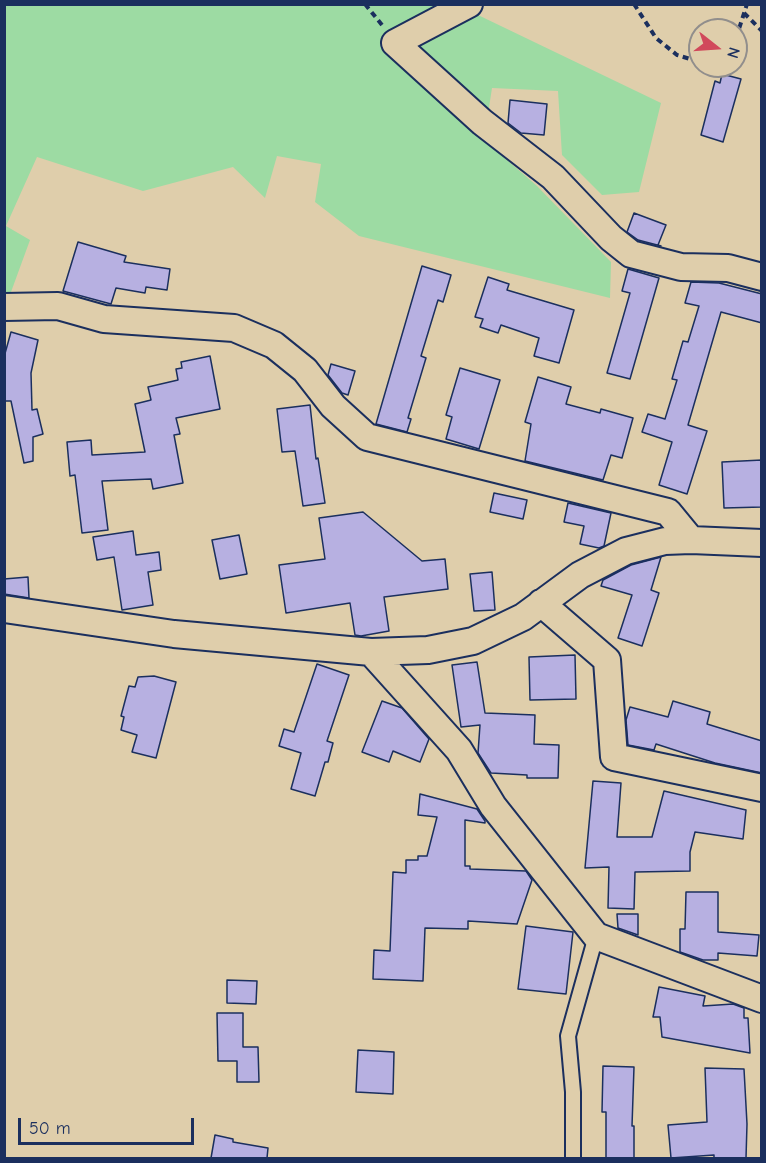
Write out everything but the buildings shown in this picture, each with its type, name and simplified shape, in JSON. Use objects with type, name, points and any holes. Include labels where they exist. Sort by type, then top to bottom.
[{"type":"street","points":[[469,4],[395,43],[482,122],[553,177],[611,238],[631,254],[681,267],[728,268],[762,277]]},
{"type":"street","points":[[4,307],[58,306],[104,319],[234,328],[274,345],[305,370],[333,406],[367,437],[668,512],[692,540]]},
{"type":"street","points":[[4,609],[174,634],[371,652],[428,650],[473,641],[523,617],[580,575],[626,551],[665,541],[762,543]]},
{"type":"street","points":[[542,603],[607,660],[614,757],[762,788]]},
{"type":"street","points":[[371,652],[459,750],[494,806],[596,936],[762,999]]},
{"type":"lane","points":[[573,1158],[573,1092],[568,1036],[596,936]]},
{"type":"path","points":[[634,4],[656,38],[677,55],[688,58]]},
{"type":"path","points":[[742,18],[747,4]]},
{"type":"path","points":[[744,13],[762,31]]},
{"type":"green space","points":[[5,5],[456,5],[445,32],[478,15],[661,103],[639,192],[602,195],[562,155],[558,91],[492,88],[484,140],[537,186],[611,262],[610,298],[359,236],[315,202],[321,164],[277,156],[265,198],[233,167],[143,191],[37,157],[6,226],[30,240],[11,292],[5,292]]}]
